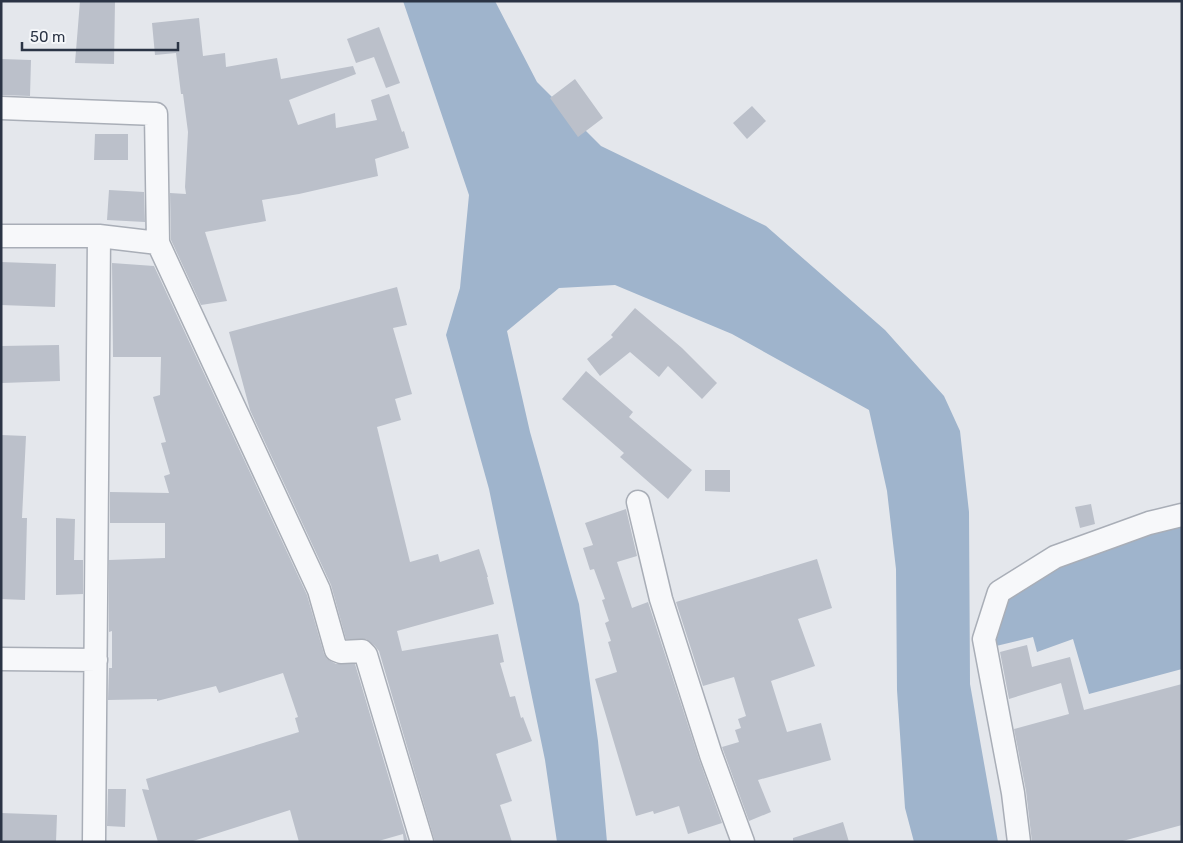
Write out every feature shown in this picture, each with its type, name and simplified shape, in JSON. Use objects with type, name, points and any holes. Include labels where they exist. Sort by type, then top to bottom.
[{"type":"street","points":[[1,108],[156,114],[158,243],[319,590],[336,650],[341,652],[362,651],[366,655],[422,842]]},
{"type":"street","points":[[1,236],[99,236],[158,243]]},
{"type":"street","points":[[94,842],[99,236]]},
{"type":"street","points":[[638,502],[661,599],[711,755],[743,842]]},
{"type":"street","points":[[1019,842],[1013,793],[984,639],[999,592],[1055,557],[1148,523],[1182,515]]},
{"type":"street","points":[[1,659],[96,660]]},
{"type":"water","points":[[403,1],[495,1],[537,82],[601,146],[766,226],[885,330],[944,396],[960,431],[969,512],[970,684],[998,842],[914,842],[905,808],[897,690],[896,569],[887,491],[869,410],[732,334],[615,285],[559,288],[507,331],[530,432],[579,604],[598,741],[607,842],[557,842],[545,760],[489,489],[446,335],[460,288],[469,195]]},
{"type":"water","points":[[1182,523],[1182,669],[1089,694],[1073,639],[1037,652],[1033,637],[992,647],[1003,600],[1061,565]]},
{"type":"building","points":[[80,1],[115,1],[114,64],[75,63]]},
{"type":"building","points":[[199,18],[203,56],[225,53],[226,67],[277,58],[281,79],[353,66],[356,74],[289,100],[298,125],[335,113],[336,128],[377,120],[371,100],[389,94],[409,148],[375,159],[378,176],[299,194],[262,200],[266,221],[205,232],[227,301],[201,305],[171,240],[170,193],[186,194],[188,132],[176,53],[155,55],[152,23]]},
{"type":"building","points":[[379,27],[400,83],[386,88],[374,57],[356,63],[347,39]]},
{"type":"building","points":[[1,59],[31,60],[30,96],[1,95]]},
{"type":"building","points":[[575,79],[603,118],[578,137],[550,98]]},
{"type":"building","points":[[752,106],[766,121],[747,139],[733,123]]},
{"type":"building","points":[[95,134],[128,134],[128,160],[94,160]]},
{"type":"building","points":[[109,190],[144,192],[145,222],[107,220]]},
{"type":"building","points":[[1,262],[56,264],[55,307],[1,305]]},
{"type":"building","points":[[112,263],[154,266],[307,595],[324,654],[327,659],[336,664],[355,664],[408,842],[404,842],[403,834],[375,842],[299,842],[290,810],[190,842],[158,842],[142,789],[149,790],[146,779],[299,732],[295,718],[298,717],[283,673],[219,693],[216,686],[157,701],[157,699],[108,700],[109,668],[112,668],[112,631],[109,632],[109,560],[165,558],[165,523],[110,523],[110,492],[169,493],[164,476],[170,474],[161,443],[166,442],[153,397],[160,395],[161,357],[113,357]]},
{"type":"building","points":[[397,287],[407,325],[393,328],[412,394],[395,399],[401,420],[377,427],[410,562],[438,554],[440,562],[479,549],[494,604],[397,631],[402,651],[498,634],[504,662],[500,663],[510,697],[515,696],[521,718],[523,717],[532,741],[496,754],[512,801],[500,805],[512,842],[435,842],[379,651],[366,639],[346,639],[331,585],[250,410],[229,332]]},
{"type":"building","points":[[635,308],[682,348],[717,383],[702,399],[668,366],[659,377],[630,352],[600,376],[587,359],[613,337],[611,335]]},
{"type":"building","points":[[59,345],[60,381],[2,383],[1,346]]},
{"type":"building","points":[[586,371],[633,412],[629,417],[692,470],[668,499],[620,457],[624,453],[562,399]]},
{"type":"building","points":[[1,435],[26,436],[22,518],[27,518],[25,600],[1,599]]},
{"type":"building","points":[[705,470],[730,470],[730,492],[705,491]]},
{"type":"building","points":[[1091,504],[1095,524],[1080,528],[1075,507]]},
{"type":"building","points":[[626,509],[637,556],[617,562],[632,608],[648,602],[722,823],[688,834],[679,806],[654,814],[653,811],[636,816],[595,679],[617,672],[608,642],[611,641],[605,623],[609,621],[602,600],[605,599],[594,569],[590,570],[583,548],[593,545],[585,523]]},
{"type":"building","points":[[56,518],[75,519],[74,560],[83,560],[83,594],[56,595]]},
{"type":"building","points":[[817,559],[832,608],[798,619],[815,666],[771,681],[787,732],[821,723],[831,760],[758,780],[771,812],[749,821],[722,747],[739,742],[735,730],[741,728],[738,719],[746,716],[734,677],[703,686],[676,602]]},
{"type":"building","points":[[1027,645],[1032,667],[1070,657],[1084,710],[1182,684],[1182,825],[1119,842],[1032,842],[1026,791],[1014,729],[1069,714],[1061,683],[1009,699],[1000,652]]},
{"type":"building","points":[[108,789],[126,789],[125,827],[107,826]]},
{"type":"building","points":[[1,813],[57,815],[56,842],[1,842]]},
{"type":"building","points":[[843,822],[849,842],[793,842],[793,838]]}]
